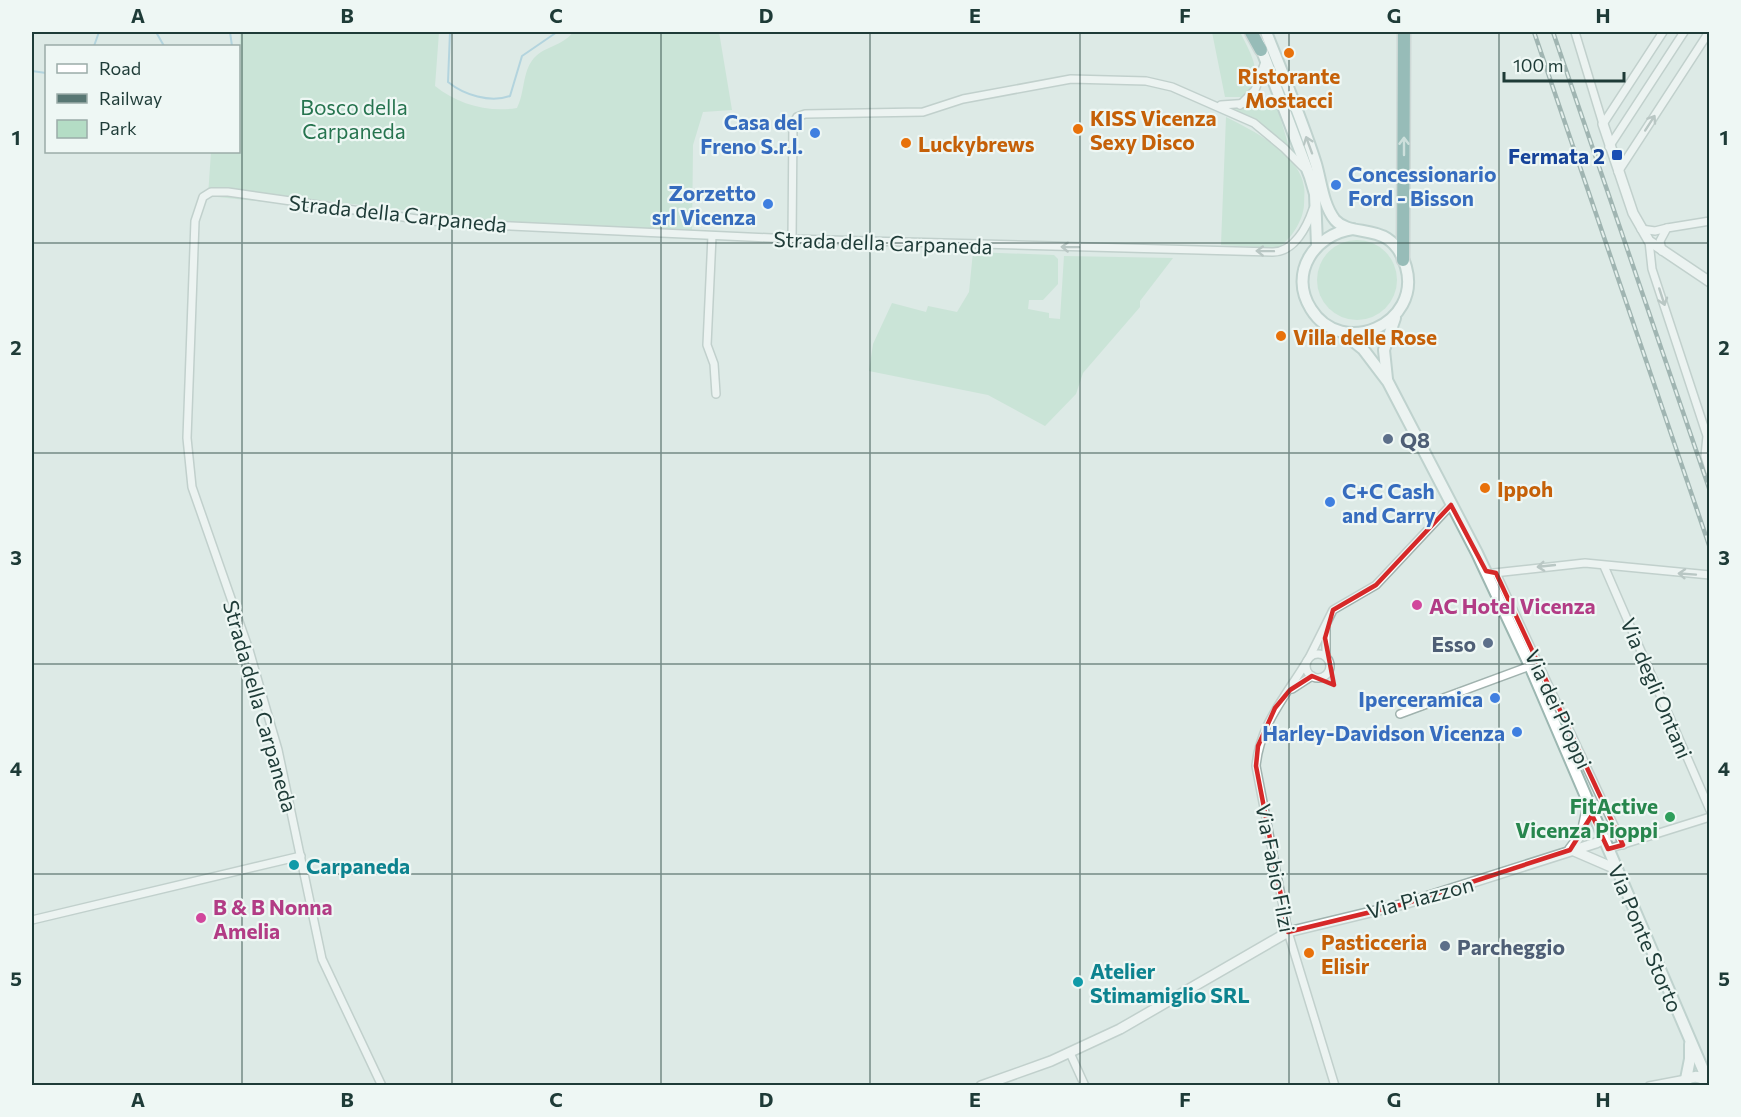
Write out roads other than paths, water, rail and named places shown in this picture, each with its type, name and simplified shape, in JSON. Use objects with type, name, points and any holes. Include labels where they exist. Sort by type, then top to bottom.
[{"type":"highway","points":[[1253,32],[1263,56]]},
{"type":"highway","points":[[1403,260],[1404,32]]},
{"type":"main road","points":[[1266,32],[1296,109],[1330,212],[1344,227],[1369,230],[1386,238],[1403,260],[1407,288],[1396,315],[1378,329],[1367,333],[1343,333],[1315,316],[1305,297],[1303,286],[1306,264],[1317,245],[1334,233],[1353,229]]},
{"type":"main road","points":[[1263,56],[1310,177],[1316,201],[1317,245]]},
{"type":"main road","name":"Via Ponte Storto","points":[[1388,382],[1384,350],[1396,315]]},
{"type":"main road","name":"Via Ponte Storto","points":[[1343,333],[1363,349],[1388,382],[1451,505],[1491,572],[1707,1082]]},
{"type":"main road","name":"Via Ponte Storto","points":[[1683,1082],[1690,1059],[1689,1038]]},
{"type":"main road","name":"Via Ponte Storto","points":[[1683,1082],[1694,1076],[1707,1082]]},
{"type":"street","points":[[1575,32],[1609,147],[1641,229],[1649,241],[1662,251],[1710,282]]},
{"type":"street","points":[[1603,124],[1663,32]]},
{"type":"street","points":[[1609,147],[1684,32]]},
{"type":"street","points":[[1618,172],[1709,32]]},
{"type":"street","points":[[1240,105],[1256,90],[1263,56]]},
{"type":"street","points":[[792,239],[793,124],[797,117],[805,114],[923,112],[963,99],[1071,79],[1146,81],[1172,87],[1240,116],[1265,131],[1296,159],[1310,177]]},
{"type":"street","points":[[1212,105],[1281,101],[1296,109]]},
{"type":"street","name":"Strada della Carpaneda","points":[[382,1086],[322,959],[278,750],[249,650],[213,551],[189,473],[187,438],[195,220],[203,197],[211,192],[228,192],[431,221],[712,236],[1282,252],[1301,233],[1316,201]]},
{"type":"street","points":[[1641,229],[1654,231],[1710,221]]},
{"type":"street","points":[[1662,251],[1660,241],[1667,228]]},
{"type":"street","points":[[712,236],[707,345],[714,364],[716,394]]},
{"type":"street","points":[[1649,241],[1652,269],[1707,436],[1705,456],[1710,472]]},
{"type":"street","points":[[1326,656],[1315,654],[1308,660],[1306,668],[1312,676],[1323,677],[1329,671],[1330,662],[1326,656],[1328,619],[1341,603],[1376,585],[1451,505]]},
{"type":"street","points":[[1491,572],[1585,564],[1710,575]]},
{"type":"street","name":"Via degli Ontani","points":[[1604,566],[1710,810]]},
{"type":"street","name":"Via dei Pioppi","points":[[1491,572],[1623,845]]},
{"type":"street","name":"Via Fabio Filzi","points":[[1328,619],[1308,660],[1290,690],[1275,708],[1264,729],[1258,747],[1256,766],[1288,932],[1335,1086]]},
{"type":"street","points":[[1400,714],[1530,666]]},
{"type":"street","name":"Via Fabio Filzi","points":[[1290,690],[1312,676]]},
{"type":"street","points":[[1588,805],[1582,833],[1573,846],[1616,869]]},
{"type":"street","points":[[1605,844],[1623,845],[1710,817]]},
{"type":"street","name":"Via Piazzon","points":[[981,1086],[1070,1053],[1120,1029],[1288,932],[1404,904],[1573,846],[1585,838],[1605,844]]},
{"type":"street","points":[[32,920],[301,856]]},
{"type":"street","points":[[1070,1053],[1084,1086]]},
{"type":"street","points":[[1656,1085],[1683,1082]]},
{"type":"waterway","points":[[94,45],[99,32]]},
{"type":"waterway","points":[[156,32],[163,45]]},
{"type":"waterway","points":[[230,32],[232,45]]},
{"type":"waterway","points":[[450,32],[448,82],[469,94],[494,99],[510,96],[522,56],[557,32]]},
{"type":"waterway","points":[[32,71],[45,73]]},
{"type":"railway","points":[[1534,32],[1710,548]]},
{"type":"railway","points":[[1553,32],[1710,491]]},
{"type":"place","name":"Ristorante Mostacci","points":[[1289,53]]},
{"type":"place","name":"KISS Vicenza Sexy Disco","points":[[1078,129]]},
{"type":"place","name":"Casa del Freno S.r.l.","points":[[815,133]]},
{"type":"place","name":"Luckybrews","points":[[906,143]]},
{"type":"place","name":"Fermata 2","points":[[1617,155]]},
{"type":"place","name":"Concessionario Ford - Bisson","points":[[1336,185]]},
{"type":"place","name":"Zorzetto srl Vicenza","points":[[768,204]]},
{"type":"place","name":"Villa delle Rose","points":[[1281,336]]},
{"type":"place","name":"Q8","points":[[1388,439]]},
{"type":"place","name":"Ippoh","points":[[1485,488]]},
{"type":"place","name":"C+C Cash and Carry","points":[[1330,502]]},
{"type":"place","name":"AC Hotel Vicenza","points":[[1417,605]]},
{"type":"place","name":"Esso","points":[[1488,643]]},
{"type":"place","name":"Iperceramica","points":[[1495,698]]},
{"type":"place","name":"Harley-Davidson Vicenza","points":[[1517,732]]},
{"type":"place","name":"FitActive Vicenza Pioppi","points":[[1670,817]]},
{"type":"place","name":"Carpaneda","points":[[294,865]]},
{"type":"place","name":"B & B Nonna Amelia","points":[[201,918]]},
{"type":"place","name":"Parcheggio","points":[[1445,946]]},
{"type":"place","name":"Pasticceria Elisir","points":[[1309,953]]},
{"type":"place","name":"Atelier Stimamiglio SRL","points":[[1078,982]]},
{"type":"park label","name":"Bosco della Carpaneda","points":[[354,118]]}]
